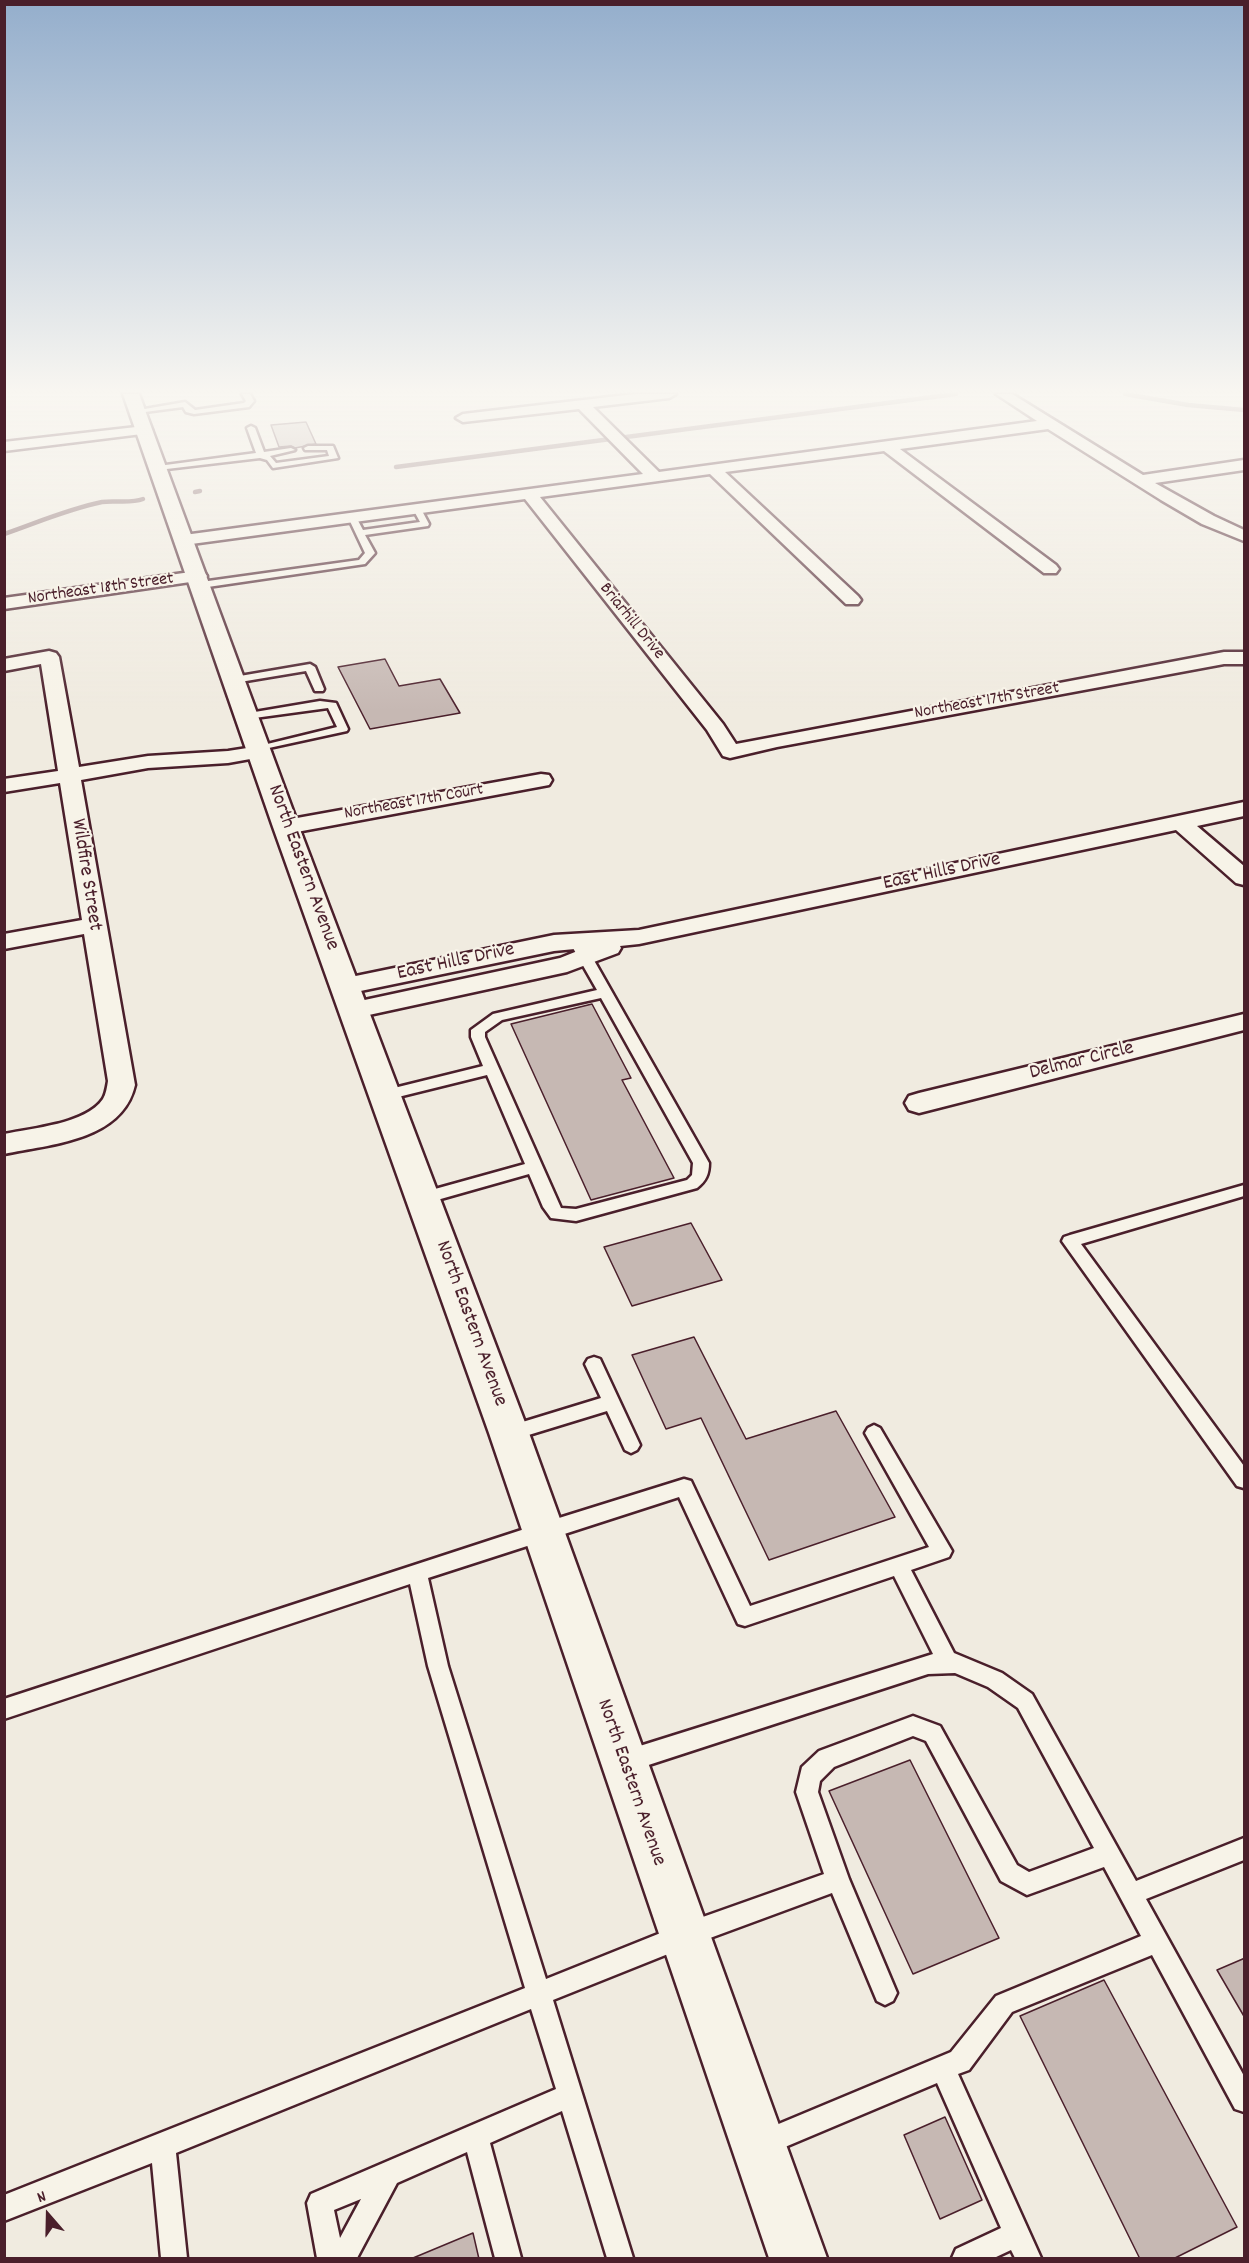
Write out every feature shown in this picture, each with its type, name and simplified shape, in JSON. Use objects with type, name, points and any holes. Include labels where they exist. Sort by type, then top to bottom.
[{"type":"main road","name":"North Eastern Avenue","points":[[169,500],[286,827],[509,1433],[798,2259]]},
{"type":"street","points":[[184,540],[487,500]]},
{"type":"street","name":"Briarhill Drive","points":[[533,500],[716,728],[730,752]]},
{"type":"street","points":[[745,500],[852,600]]},
{"type":"street","points":[[958,500],[1050,569]]},
{"type":"street","points":[[1171,500],[1188,510],[1245,536]]},
{"type":"street","name":"Northeast 18th Street","points":[[4,604],[200,581]]},
{"type":"street","name":"Wildfire Street","points":[[4,665],[49,657],[93,925],[122,1081],[119,1094],[112,1107],[92,1122],[4,1144]]},
{"type":"street","name":"Northeast 17th Street","points":[[730,752],[777,741],[1147,672],[1224,658],[1245,658]]},
{"type":"street","points":[[4,786],[148,762],[228,757],[255,738]]},
{"type":"street","name":"Northeast 17th Court","points":[[286,827],[541,780]]},
{"type":"street","name":"East Hills Drive","points":[[350,998],[567,964],[580,949],[1245,809]]},
{"type":"street","points":[[1181,823],[1245,878]]},
{"type":"street","points":[[4,942],[93,925]]},
{"type":"street","name":"Delmar Circle","points":[[919,1103],[1245,1022]]},
{"type":"lane","points":[[360,533],[425,524],[417,509]]},
{"type":"lane","points":[[200,581],[362,562],[370,554],[352,517]]},
{"type":"lane","points":[[234,680],[310,667],[319,689]]},
{"type":"lane","points":[[320,704],[332,705],[343,729],[255,738],[320,704]]},
{"type":"lane","points":[[580,949],[701,1163],[702,1171],[699,1178],[692,1184],[568,1216],[557,1214],[551,1207],[478,1037],[478,1030],[487,1022],[498,1017],[604,993]]},
{"type":"lane","points":[[386,1095],[492,1069]]},
{"type":"lane","points":[[423,1197],[534,1167]]},
{"type":"lane","points":[[1245,1191],[1070,1241],[1245,1480]]},
{"type":"lane","points":[[594,1364],[631,1445]]},
{"type":"lane","points":[[509,1433],[612,1402]]},
{"type":"lane","points":[[4,1709],[543,1530],[684,1486],[746,1617],[942,1551],[874,1433]]},
{"type":"lane","points":[[898,1565],[948,1663]]},
{"type":"lane","points":[[417,1573],[438,1666],[620,2259]]},
{"type":"lane","points":[[623,1762],[928,1664],[956,1663],[995,1680],[1025,1701],[1245,2100]]},
{"type":"lane","points":[[885,1993],[838,1880],[807,1792],[810,1775],[827,1759],[913,1726],[933,1733],[1009,1873],[1027,1884],[1109,1854]]},
{"type":"lane","points":[[1131,1894],[1245,1850]]},
{"type":"lane","points":[[4,2208],[683,1935],[838,1880]]},
{"type":"lane","points":[[758,2146],[960,2061],[1004,2004],[1157,1941]]},
{"type":"lane","points":[[943,2068],[1028,2259]]},
{"type":"lane","points":[[330,2259],[320,2203],[571,2095]]},
{"type":"lane","points":[[476,2137],[508,2259]]},
{"type":"lane","points":[[163,2146],[174,2259]]},
{"type":"lane","points":[[343,2259],[388,2174]]},
{"type":"lane","points":[[965,2259],[1017,2234]]},
{"type":"building","points":[[385,659],[399,686],[440,679],[460,713],[370,729],[338,667]]},
{"type":"building","points":[[592,1004],[631,1078],[622,1080],[674,1178],[591,1200],[511,1024]]},
{"type":"building","points":[[691,1223],[722,1280],[632,1306],[604,1247]]},
{"type":"building","points":[[694,1337],[746,1439],[836,1411],[895,1517],[769,1560],[701,1418],[666,1429],[632,1355]]},
{"type":"building","points":[[910,1760],[999,1938],[913,1974],[829,1791]]},
{"type":"building","points":[[1245,1958],[1245,2018],[1217,1970]]},
{"type":"building","points":[[1104,1980],[1237,2227],[1173,2259],[1140,2259],[1020,2016]]},
{"type":"building","points":[[945,2117],[982,2200],[940,2219],[904,2135]]},
{"type":"building","points":[[473,2233],[479,2259],[413,2259],[413,2258]]},
{"type":"waterway","points":[[4,534],[89,505],[140,500]]}]
